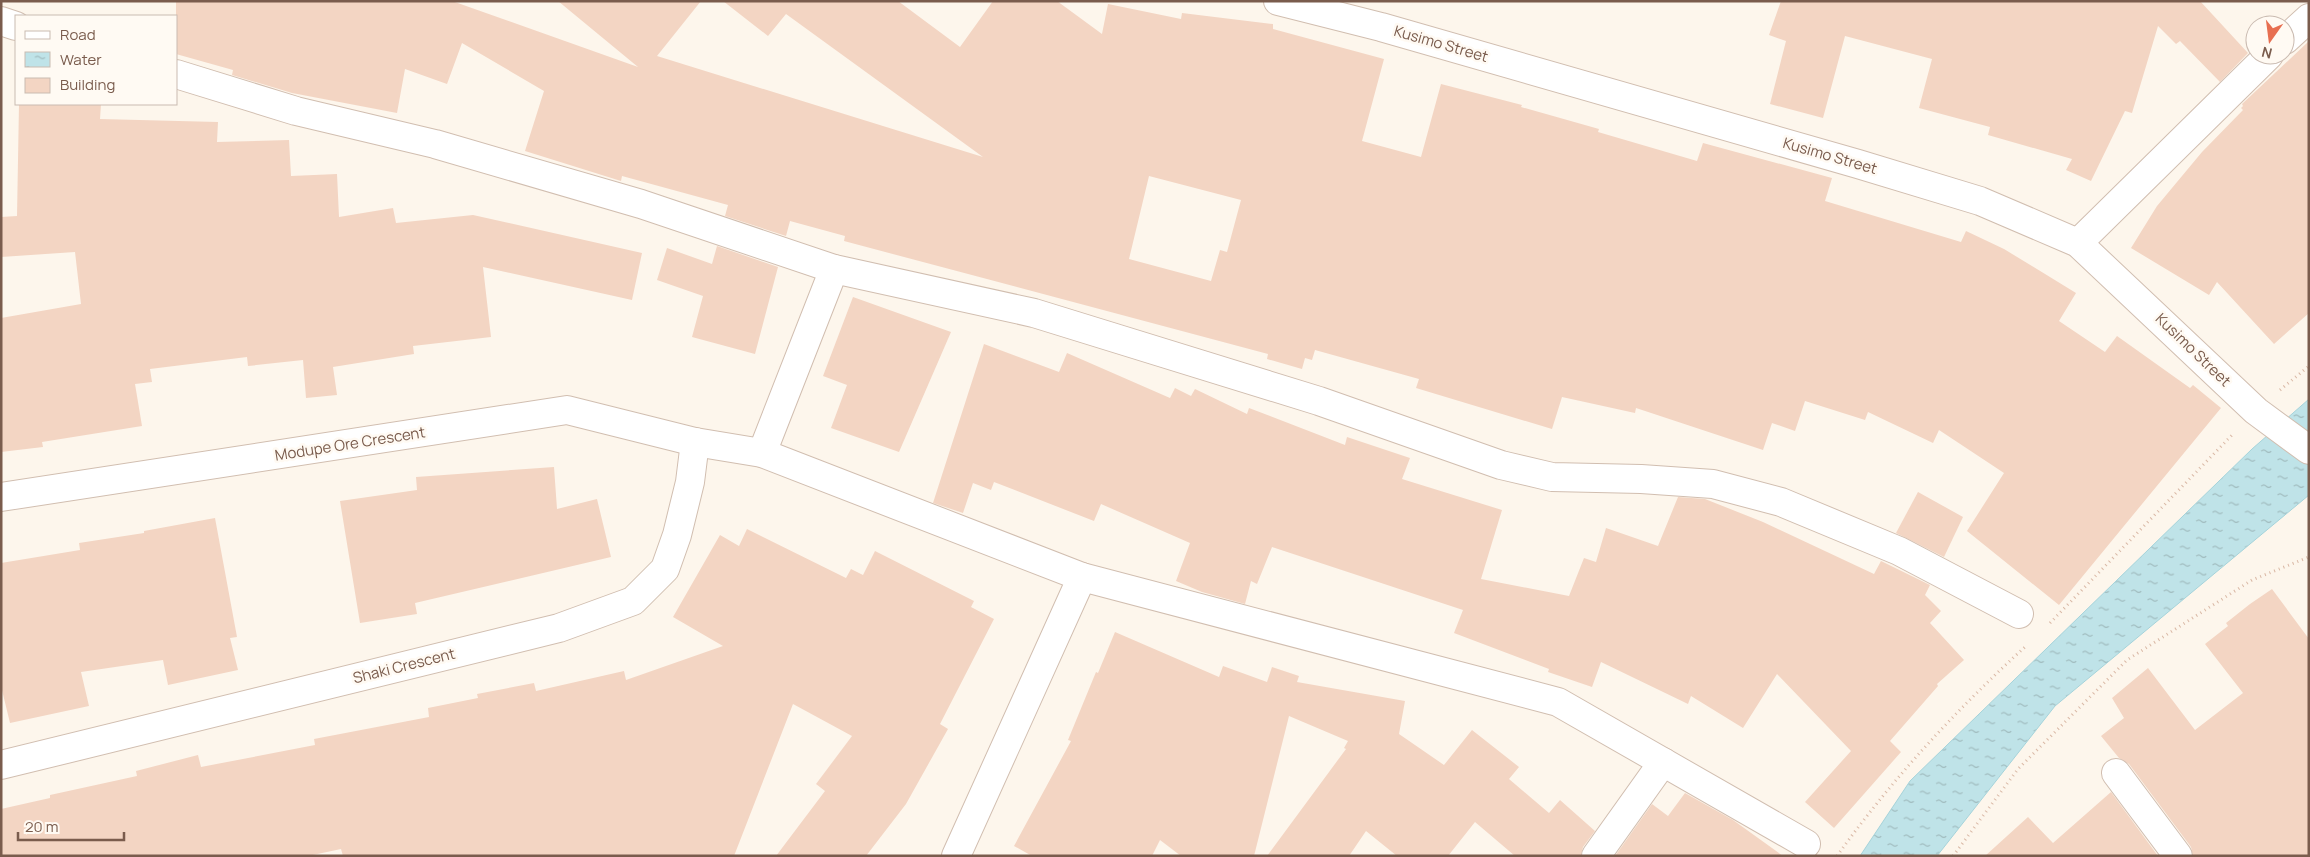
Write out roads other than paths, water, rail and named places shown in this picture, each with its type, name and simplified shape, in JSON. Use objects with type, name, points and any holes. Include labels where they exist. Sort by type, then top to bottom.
[{"type":"street","name":"Kusimo Street","points":[[1278,1],[1381,27],[1858,164],[1980,201],[2078,243],[2266,419],[2309,450]]},
{"type":"street","points":[[2295,31],[2309,18]]},
{"type":"street","points":[[1,21],[15,26]]},
{"type":"street","points":[[2078,243],[2259,65]]},
{"type":"street","points":[[178,75],[296,111],[435,144],[641,204],[834,269],[1034,313],[1319,401],[1501,465],[1552,478],[1641,478],[1713,484],[1781,502],[1899,551],[2019,614]]},
{"type":"street","points":[[762,453],[834,269]]},
{"type":"street","name":"Modupe Ore Crescent","points":[[1,497],[567,410],[695,442],[762,453],[1082,577],[1558,702],[1806,844]]},
{"type":"street","name":"Shaki Crescent","points":[[1,765],[558,628],[633,601],[665,569],[677,535],[690,482],[695,442]]},
{"type":"street","points":[[956,856],[1082,577]]},
{"type":"street","points":[[1596,856],[1663,762]]},
{"type":"street","points":[[2116,773],[2178,856]]},
{"type":"water","points":[[2309,399],[2309,495],[2055,706],[1937,856],[1860,856],[1910,781],[2252,449]]}]
